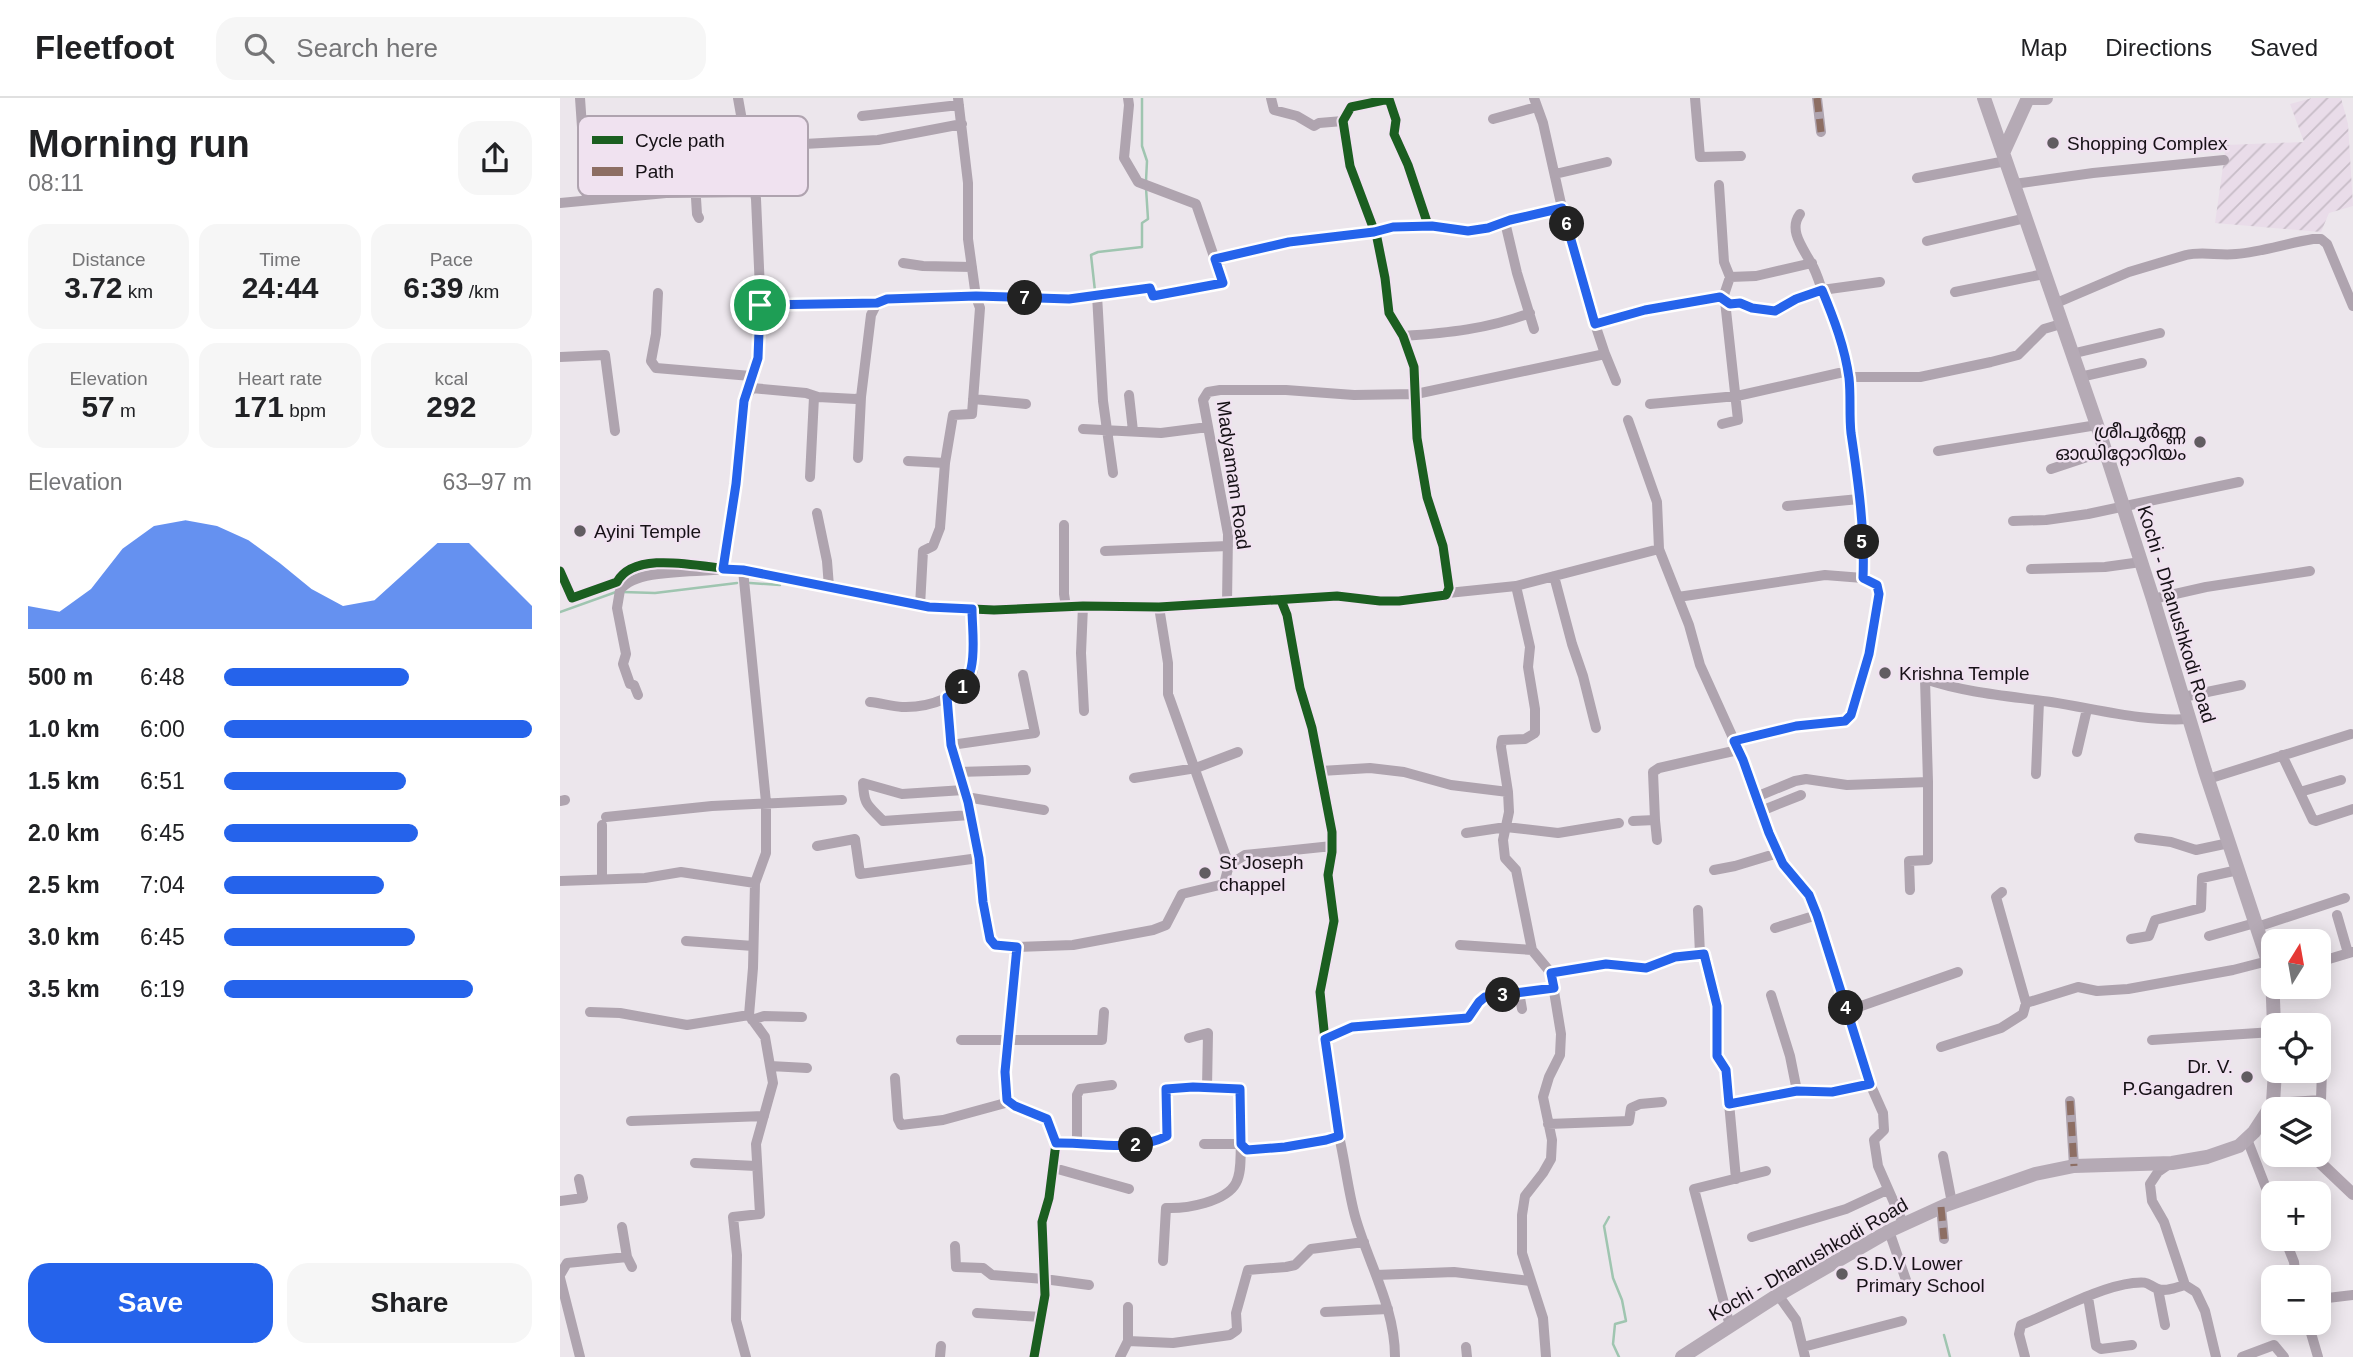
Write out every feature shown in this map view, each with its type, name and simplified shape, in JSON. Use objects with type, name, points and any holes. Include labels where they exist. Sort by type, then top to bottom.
[{"type":"highway","name":"Kochi - Dhanushkodi Road","points":[[1984,98],[2006,153],[2054,304],[2097,425],[2261,940]]},
{"type":"highway","points":[[2006,153],[2028,98],[2046,98]]},
{"type":"highway","name":"Kochi - Dhanushkodi Road","points":[[1690,1354],[1778,1295],[1903,1223],[1947,1205],[2035,1174],[2074,1166],[2172,1163],[2207,1157],[2239,1146],[2261,1124]]},
{"type":"main road","points":[[2324,1167],[2353,1195]]},
{"type":"street","points":[[580,98],[581,116]]},
{"type":"street","points":[[738,98],[741,116]]},
{"type":"street","points":[[760,305],[877,303],[887,299],[976,296],[1047,299],[1150,288],[1153,296],[1223,283],[1196,204],[1138,182],[1124,158],[1128,98]]},
{"type":"street","points":[[1271,98],[1273,110],[1297,116],[1314,126],[1319,123],[1343,121]]},
{"type":"street","points":[[1695,98],[1699,157],[1741,156]]},
{"type":"street","points":[[1817,98],[1821,132]]},
{"type":"street","points":[[1428,225],[1408,165],[1394,134],[1396,120],[1389,99],[1365,101],[1351,107],[1343,121],[1350,166],[1381,254],[1387,307],[1403,336],[1413,366],[1417,438],[1427,497],[1443,546],[1448,593]]},
{"type":"street","points":[[862,116],[959,101],[962,124],[968,183],[968,239],[980,308],[972,414],[953,415],[945,463],[940,528],[933,546],[923,551],[920,606]]},
{"type":"street","points":[[1493,119],[1535,103],[1584,287],[1616,381]]},
{"type":"street","points":[[808,144],[878,140],[962,124]]},
{"type":"street","points":[[1917,178],[2006,153]]},
{"type":"street","points":[[2014,184],[2224,160]]},
{"type":"street","points":[[1555,174],[1607,162]]},
{"type":"street","points":[[1719,185],[1724,261],[1730,277],[1724,299],[1738,421],[1722,424]]},
{"type":"street","points":[[587,196],[587,200]]},
{"type":"street","points":[[560,204],[630,196]]},
{"type":"street","points":[[695,196],[699,218]]},
{"type":"street","points":[[723,569],[736,484],[744,401],[760,345],[755,196]]},
{"type":"street","points":[[1215,259],[1289,242],[1374,232],[1393,227],[1428,225],[1468,231],[1562,208]]},
{"type":"street","points":[[1800,214],[1796,220],[1795,232],[1812,264],[1839,330],[1848,374],[1864,555],[1863,578]]},
{"type":"street","points":[[1927,241],[2026,218]]},
{"type":"street","points":[[1505,222],[1534,329]]},
{"type":"street","points":[[2054,304],[2129,272],[2194,253],[2240,254],[2321,239],[2327,244],[2353,306]]},
{"type":"street","points":[[903,263],[972,267]]},
{"type":"street","points":[[1730,277],[1756,276],[1812,264]]},
{"type":"street","points":[[1955,292],[2044,274]]},
{"type":"street","points":[[1595,324],[1694,300],[1724,299],[1730,304],[1740,303],[1752,308],[1775,311],[1796,299],[1822,290],[1880,282]]},
{"type":"street","points":[[659,293],[651,360],[656,368],[751,376]]},
{"type":"street","points":[[1097,295],[1103,401],[1113,474]]},
{"type":"street","points":[[858,458],[860,397],[871,315],[877,303]]},
{"type":"street","points":[[1403,336],[1469,331],[1530,313]]},
{"type":"street","points":[[1650,404],[1737,396],[1848,374],[1920,377],[2018,355],[2044,329],[2061,324]]},
{"type":"street","points":[[2071,354],[2160,333]]},
{"type":"street","points":[[1416,394],[1605,354]]},
{"type":"street","points":[[560,357],[605,355],[615,431]]},
{"type":"street","points":[[2080,376],[2142,363]]},
{"type":"street","points":[[747,394],[752,388],[757,388],[806,393],[814,397],[860,397]]},
{"type":"street","name":"Madyamam Road","points":[[1227,603],[1228,546],[1204,396],[1208,392],[1220,390],[1286,390],[1354,395],[1416,394]]},
{"type":"street","points":[[1129,396],[1133,431]]},
{"type":"street","points":[[810,477],[814,397]]},
{"type":"street","points":[[973,399],[1026,404]]},
{"type":"street","points":[[1628,420],[1657,502],[1659,549],[1689,625],[1700,665],[1736,745],[1783,864],[1809,895],[1808,918],[1847,1011],[1870,1084],[1883,1114],[1884,1130],[1874,1140],[1878,1167],[1903,1223]]},
{"type":"street","points":[[1938,451],[2097,425]]},
{"type":"street","points":[[1083,429],[1172,432],[1208,427]]},
{"type":"street","points":[[2051,469],[2105,451]]},
{"type":"street","points":[[908,461],[945,463]]},
{"type":"street","points":[[2013,521],[2046,520],[2239,482]]},
{"type":"street","points":[[1787,506],[1859,499]]},
{"type":"street","points":[[817,513],[827,561],[829,587]]},
{"type":"street","points":[[1064,526],[1066,607]]},
{"type":"street","points":[[1105,551],[1228,546]]},
{"type":"street","points":[[560,571],[570,595],[575,598],[617,582],[621,574],[643,565],[675,561],[743,570],[920,606],[972,609],[1159,607],[1337,596],[1380,601],[1441,597],[1448,593],[1516,586],[1659,549]]},
{"type":"street","points":[[2031,569],[2105,567],[2141,562]]},
{"type":"street","points":[[638,695],[634,685],[630,684],[623,664],[626,654],[617,608],[619,593],[630,581],[648,576],[723,569]]},
{"type":"street","points":[[743,570],[766,802],[766,853],[755,883],[751,1018],[765,1037],[773,1083],[755,1144],[760,1214],[733,1217],[737,1255],[736,1320],[746,1357]]},
{"type":"street","points":[[2153,599],[2206,587],[2310,571]]},
{"type":"street","points":[[1657,840],[1653,772],[1659,768],[1722,754],[1736,745],[1796,726],[1845,721],[1851,715],[1869,654],[1879,594],[1877,585],[1863,578],[1825,575],[1678,597]]},
{"type":"street","points":[[1553,576],[1596,728]]},
{"type":"street","points":[[1516,586],[1530,647],[1528,667],[1535,709],[1535,733],[1525,739],[1502,740],[1509,812],[1503,840],[1505,858],[1516,870],[1532,950],[1551,973],[1561,1030],[1560,1055],[1543,1097],[1552,1140],[1551,1159],[1525,1196],[1522,1215],[1522,1253],[1542,1318],[1546,1357]]},
{"type":"street","points":[[1281,600],[1287,615],[1300,688],[1306,703],[1329,808],[1332,846],[1328,874],[1334,921],[1320,992],[1339,1136],[1356,1217],[1388,1309],[1395,1339],[1395,1357]]},
{"type":"street","points":[[1083,606],[1081,653],[1084,710]]},
{"type":"street","points":[[947,697],[951,745],[979,858],[990,939],[995,945],[1073,945],[1166,926],[1182,894],[1224,884],[1229,865],[1168,694],[1168,663],[1159,607]]},
{"type":"street","points":[[870,702],[903,707],[922,705],[947,697],[964,686],[972,671],[972,609]]},
{"type":"street","points":[[951,745],[1035,733],[1023,675]]},
{"type":"street","points":[[1910,890],[1909,861],[1928,860],[1925,679],[1992,695],[2171,720],[2189,719]]},
{"type":"street","points":[[2183,697],[2241,685]]},
{"type":"street","points":[[2036,774],[2039,701]]},
{"type":"street","points":[[2077,752],[2087,709]]},
{"type":"street","points":[[2208,779],[2351,734]]},
{"type":"street","points":[[1134,778],[1196,768],[1238,752]]},
{"type":"street","points":[[2282,755],[2313,820],[2353,809]]},
{"type":"street","points":[[1321,771],[1370,768],[1451,786],[1508,792]]},
{"type":"street","points":[[958,772],[1026,770]]},
{"type":"street","points":[[1756,797],[1806,779],[1847,785],[1928,782]]},
{"type":"street","points":[[2300,792],[2341,780]]},
{"type":"street","points":[[970,815],[883,821],[867,807],[863,783],[902,794],[965,793],[1044,810]]},
{"type":"street","points":[[1761,811],[1801,795]]},
{"type":"street","points":[[602,879],[604,821],[766,802],[842,800]]},
{"type":"street","points":[[1633,821],[1655,820]]},
{"type":"street","points":[[1466,834],[1506,827],[1558,833],[1619,822]]},
{"type":"street","points":[[2139,838],[2171,842],[2196,850],[2229,843]]},
{"type":"street","points":[[817,846],[855,839],[860,874],[979,858]]},
{"type":"street","points":[[1229,865],[1245,855],[1332,846]]},
{"type":"street","points":[[1714,870],[1778,853]]},
{"type":"street","points":[[2131,939],[2149,936],[2155,920],[2201,908],[2202,878],[2238,870]]},
{"type":"street","points":[[560,881],[645,878],[681,872],[755,883]]},
{"type":"street","points":[[1941,1047],[2001,1028],[2022,1014],[2026,1003],[1996,897],[2002,892]]},
{"type":"street","points":[[2209,936],[2345,898]]},
{"type":"street","points":[[1698,910],[1700,954]]},
{"type":"street","points":[[2331,959],[2351,953],[2337,915]]},
{"type":"street","points":[[1775,928],[1808,918]]},
{"type":"street","points":[[686,941],[753,946]]},
{"type":"street","points":[[1460,945],[1532,950]]},
{"type":"street","points":[[1009,1102],[1005,1072],[1017,947]]},
{"type":"street","points":[[1551,973],[1606,964],[1646,968],[1675,957],[1704,954],[1717,1006],[1717,1056],[1726,1070],[1735,1179]]},
{"type":"street","points":[[2026,1003],[2078,987],[2096,991],[2128,989],[2234,970],[2261,969]]},
{"type":"street","points":[[1847,1011],[1958,972]]},
{"type":"street","points":[[1325,1039],[1352,1027],[1468,1018],[1485,997],[1554,988]]},
{"type":"street","points":[[1520,992],[1522,1009]]},
{"type":"street","points":[[1771,995],[1790,1056],[1797,1091]]},
{"type":"street","points":[[590,1012],[620,1013],[687,1025],[764,1016],[802,1017]]},
{"type":"street","points":[[961,1040],[1102,1040],[1104,1013]]},
{"type":"street","points":[[1189,1038],[1208,1033],[1207,1088]]},
{"type":"street","points":[[2152,1040],[2261,1033]]},
{"type":"street","points":[[770,1066],[807,1068]]},
{"type":"street","points":[[895,1078],[898,1119],[901,1125],[943,1121],[1009,1102],[1047,1119],[1056,1143],[1054,1168],[1042,1222],[1045,1295],[1034,1357]]},
{"type":"street","points":[[1729,1104],[1797,1091],[1832,1092],[1870,1084]]},
{"type":"street","points":[[1077,1143],[1077,1095],[1080,1089],[1112,1085]]},
{"type":"street","points":[[1056,1143],[1132,1146],[1154,1142],[1167,1136],[1166,1089],[1240,1089],[1240,1173],[1236,1184],[1227,1193],[1183,1209],[1166,1208],[1163,1261]]},
{"type":"street","points":[[2070,1101],[2074,1166]]},
{"type":"street","points":[[1548,1124],[1629,1121],[1631,1108],[1640,1104],[1661,1102]]},
{"type":"street","points":[[631,1121],[764,1116]]},
{"type":"street","points":[[1204,1144],[1241,1144],[1247,1150],[1285,1147],[1339,1136]]},
{"type":"street","points":[[2247,1139],[2263,1181]]},
{"type":"street","points":[[1943,1156],[1947,1205],[1944,1239]]},
{"type":"street","points":[[695,1163],[756,1166]]},
{"type":"street","points":[[2172,1163],[2158,1172],[2150,1184],[2152,1202],[2164,1222],[2185,1285],[2196,1292],[2205,1311],[2216,1357]]},
{"type":"street","points":[[1054,1168],[1129,1189]]},
{"type":"street","points":[[1730,1326],[1694,1189],[1766,1171]]},
{"type":"street","points":[[560,1201],[583,1198],[579,1179]]},
{"type":"street","points":[[1752,1237],[1846,1209],[1887,1190]]},
{"type":"street","points":[[580,1357],[560,1277],[567,1263],[629,1262],[622,1227]]},
{"type":"street","points":[[1889,1231],[1907,1283]]},
{"type":"street","points":[[1128,1341],[1173,1343],[1230,1335],[1237,1330],[1236,1313],[1248,1270],[1295,1265],[1311,1249],[1364,1242]]},
{"type":"street","points":[[955,1246],[956,1267],[984,1268],[992,1275],[1089,1285]]},
{"type":"street","points":[[1376,1275],[1454,1272],[1530,1280]]},
{"type":"street","points":[[2025,1357],[2019,1334],[2021,1325],[2130,1283],[2150,1283],[2158,1289],[2185,1285]]},
{"type":"street","points":[[2158,1289],[2165,1325]]},
{"type":"street","points":[[1778,1295],[1796,1320],[1804,1352],[1902,1321]]},
{"type":"street","points":[[2331,1298],[2353,1295]]},
{"type":"street","points":[[2088,1297],[2096,1346],[2101,1349],[2132,1345]]},
{"type":"street","points":[[1120,1357],[1128,1341],[1128,1307]]},
{"type":"street","points":[[1325,1312],[1388,1309]]},
{"type":"street","points":[[977,1313],[1042,1317]]},
{"type":"street","points":[[2312,1335],[2318,1357]]},
{"type":"street","points":[[2242,1357],[2274,1346],[2284,1357]]},
{"type":"shaded area","points":[[2312,98],[2341,98],[2348,124],[2353,206],[2329,213],[2321,232],[2215,223],[2226,145],[2304,142],[2290,104]]},
{"type":"waterway","points":[[1142,98],[1142,146],[1147,161],[1146,181]]},
{"type":"waterway","points":[[1095,291],[1091,255],[1142,247],[1142,223],[1148,219],[1146,188]]},
{"type":"waterway","points":[[623,592],[655,593],[737,583]]},
{"type":"waterway","points":[[750,583],[780,585]]},
{"type":"waterway","points":[[560,612],[616,592]]},
{"type":"waterway","points":[[1609,1217],[1604,1226],[1613,1278],[1622,1300],[1626,1321],[1615,1324],[1613,1344],[1619,1357]]},
{"type":"waterway","points":[[1944,1335],[1950,1357]]},
{"type":"marked path","points":[[1817,98],[1821,132]]},
{"type":"marked path","points":[[2070,1101],[2074,1166]]},
{"type":"marked path","points":[[1941,1207],[1944,1239]]},
{"type":"cycle path","points":[[560,571],[572,598],[617,582],[627,571],[640,565],[675,563],[743,570],[929,607],[994,610],[1083,606],[1159,607],[1337,596],[1399,601],[1446,595],[1449,588],[1443,546],[1427,497],[1417,438],[1414,367],[1403,336],[1389,313],[1377,238],[1350,166],[1343,121],[1351,107],[1389,99],[1396,120],[1394,134],[1408,165],[1428,225]]},
{"type":"cycle path","points":[[1034,1357],[1045,1295],[1042,1222],[1049,1198],[1056,1143],[1112,1146],[1140,1144],[1166,1136],[1166,1089],[1193,1087],[1240,1089],[1241,1144],[1247,1150],[1305,1144],[1339,1136],[1320,992],[1334,921],[1328,875],[1332,832],[1312,728],[1300,688],[1287,615],[1281,600]]},
{"type":"place","name":"Shopping Complex","points":[[2053,143]]},
{"type":"place","name":"ശ്രീപൂർണ്ണ ഓഡിറ്റോറിയം","points":[[2200,442]]},
{"type":"place","name":"Ayini Temple","points":[[580,531]]},
{"type":"place","name":"Krishna Temple","points":[[1885,673]]},
{"type":"place","name":"St Joseph chappel","points":[[1205,873]]},
{"type":"place","name":"Dr. V. P.Gangadren","points":[[2247,1077]]},
{"type":"place","name":"S.D.V Lower Primary School","points":[[1842,1274]]},
{"type":"route","points":[[1562,208],[1595,324],[1645,310],[1720,297],[1730,304],[1743,303],[1752,308],[1775,311],[1787,302],[1822,290],[1839,330],[1849,377],[1851,430],[1856,454],[1864,555],[1863,578],[1877,585],[1879,594],[1869,654],[1851,715],[1845,721],[1796,726],[1734,741],[1783,864],[1809,895],[1817,915],[1870,1084],[1832,1092],[1797,1091],[1729,1104],[1726,1070],[1717,1056],[1717,1006],[1704,954],[1675,957],[1646,968],[1606,964],[1551,973],[1554,988],[1485,997],[1468,1018],[1352,1027],[1325,1039],[1339,1136],[1326,1140],[1247,1150],[1241,1144],[1240,1089],[1193,1087],[1166,1089],[1167,1136],[1154,1142],[1132,1146],[1056,1143],[1047,1119],[1007,1100],[1005,1072],[1017,947],[995,945],[990,939],[968,802],[951,745],[947,697],[964,686],[972,671],[972,609],[929,607],[743,570],[723,569],[736,484],[744,401],[760,345],[760,305],[877,303],[887,299],[976,296],[1069,299],[1150,288],[1153,296],[1223,283],[1215,259],[1236,253],[1289,242],[1374,232],[1393,227],[1415,225],[1468,231],[1562,208]]}]
